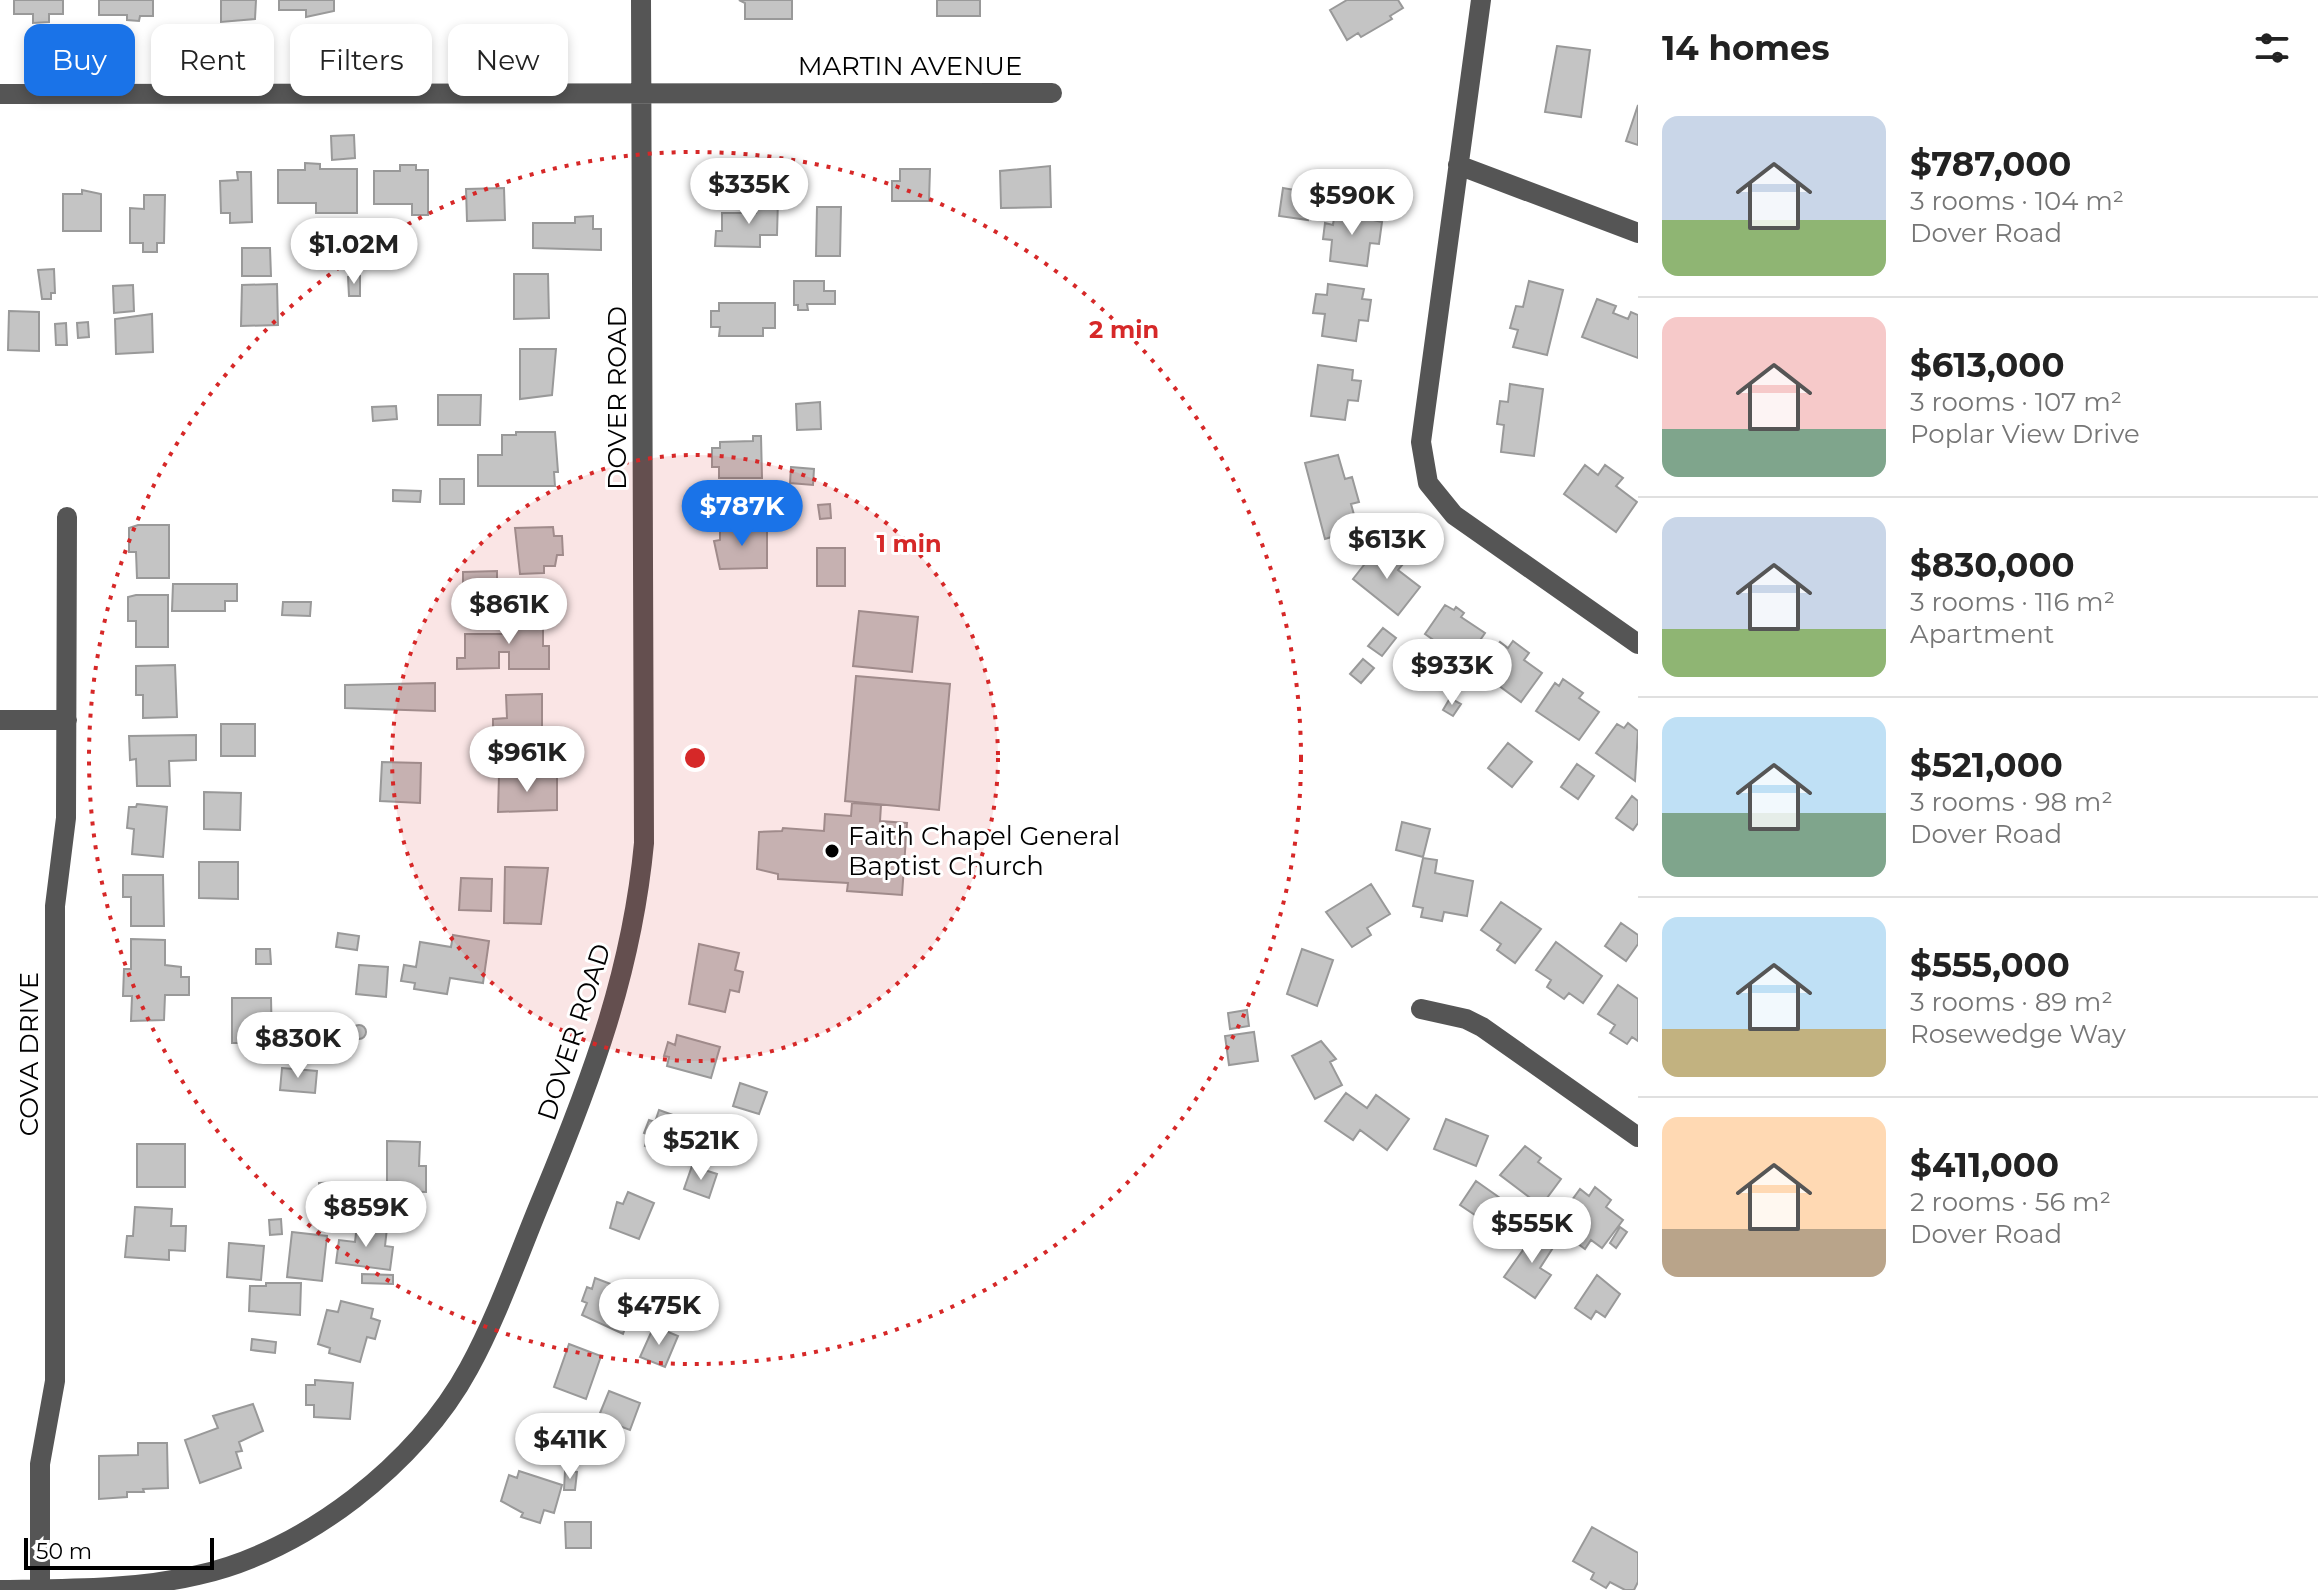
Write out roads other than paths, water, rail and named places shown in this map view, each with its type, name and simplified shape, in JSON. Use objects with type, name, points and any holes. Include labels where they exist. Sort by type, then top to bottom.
[{"type":"street","name":"DOVER ROAD","points":[[0,1590],[168,1581],[249,1559],[319,1523],[378,1479],[433,1422],[468,1369],[568,1135],[613,1014],[625,969],[638,903],[644,843],[641,0]]},
{"type":"street","points":[[1481,0],[1421,442],[1428,483],[1454,515],[1638,644]]},
{"type":"street","name":"MARTIN AVENUE","points":[[0,94],[1052,93]]},
{"type":"street","points":[[1458,165],[1638,233]]},
{"type":"street","name":"COVA DRIVE","points":[[40,1589],[40,1464],[55,1381],[55,906],[66,818],[67,517]]},
{"type":"street","points":[[0,720],[67,720]]},
{"type":"street","points":[[1421,1009],[1466,1019],[1482,1027],[1638,1137]]},
{"type":"place","name":"Faith Chapel General Baptist Church","points":[[832,851]]}]
